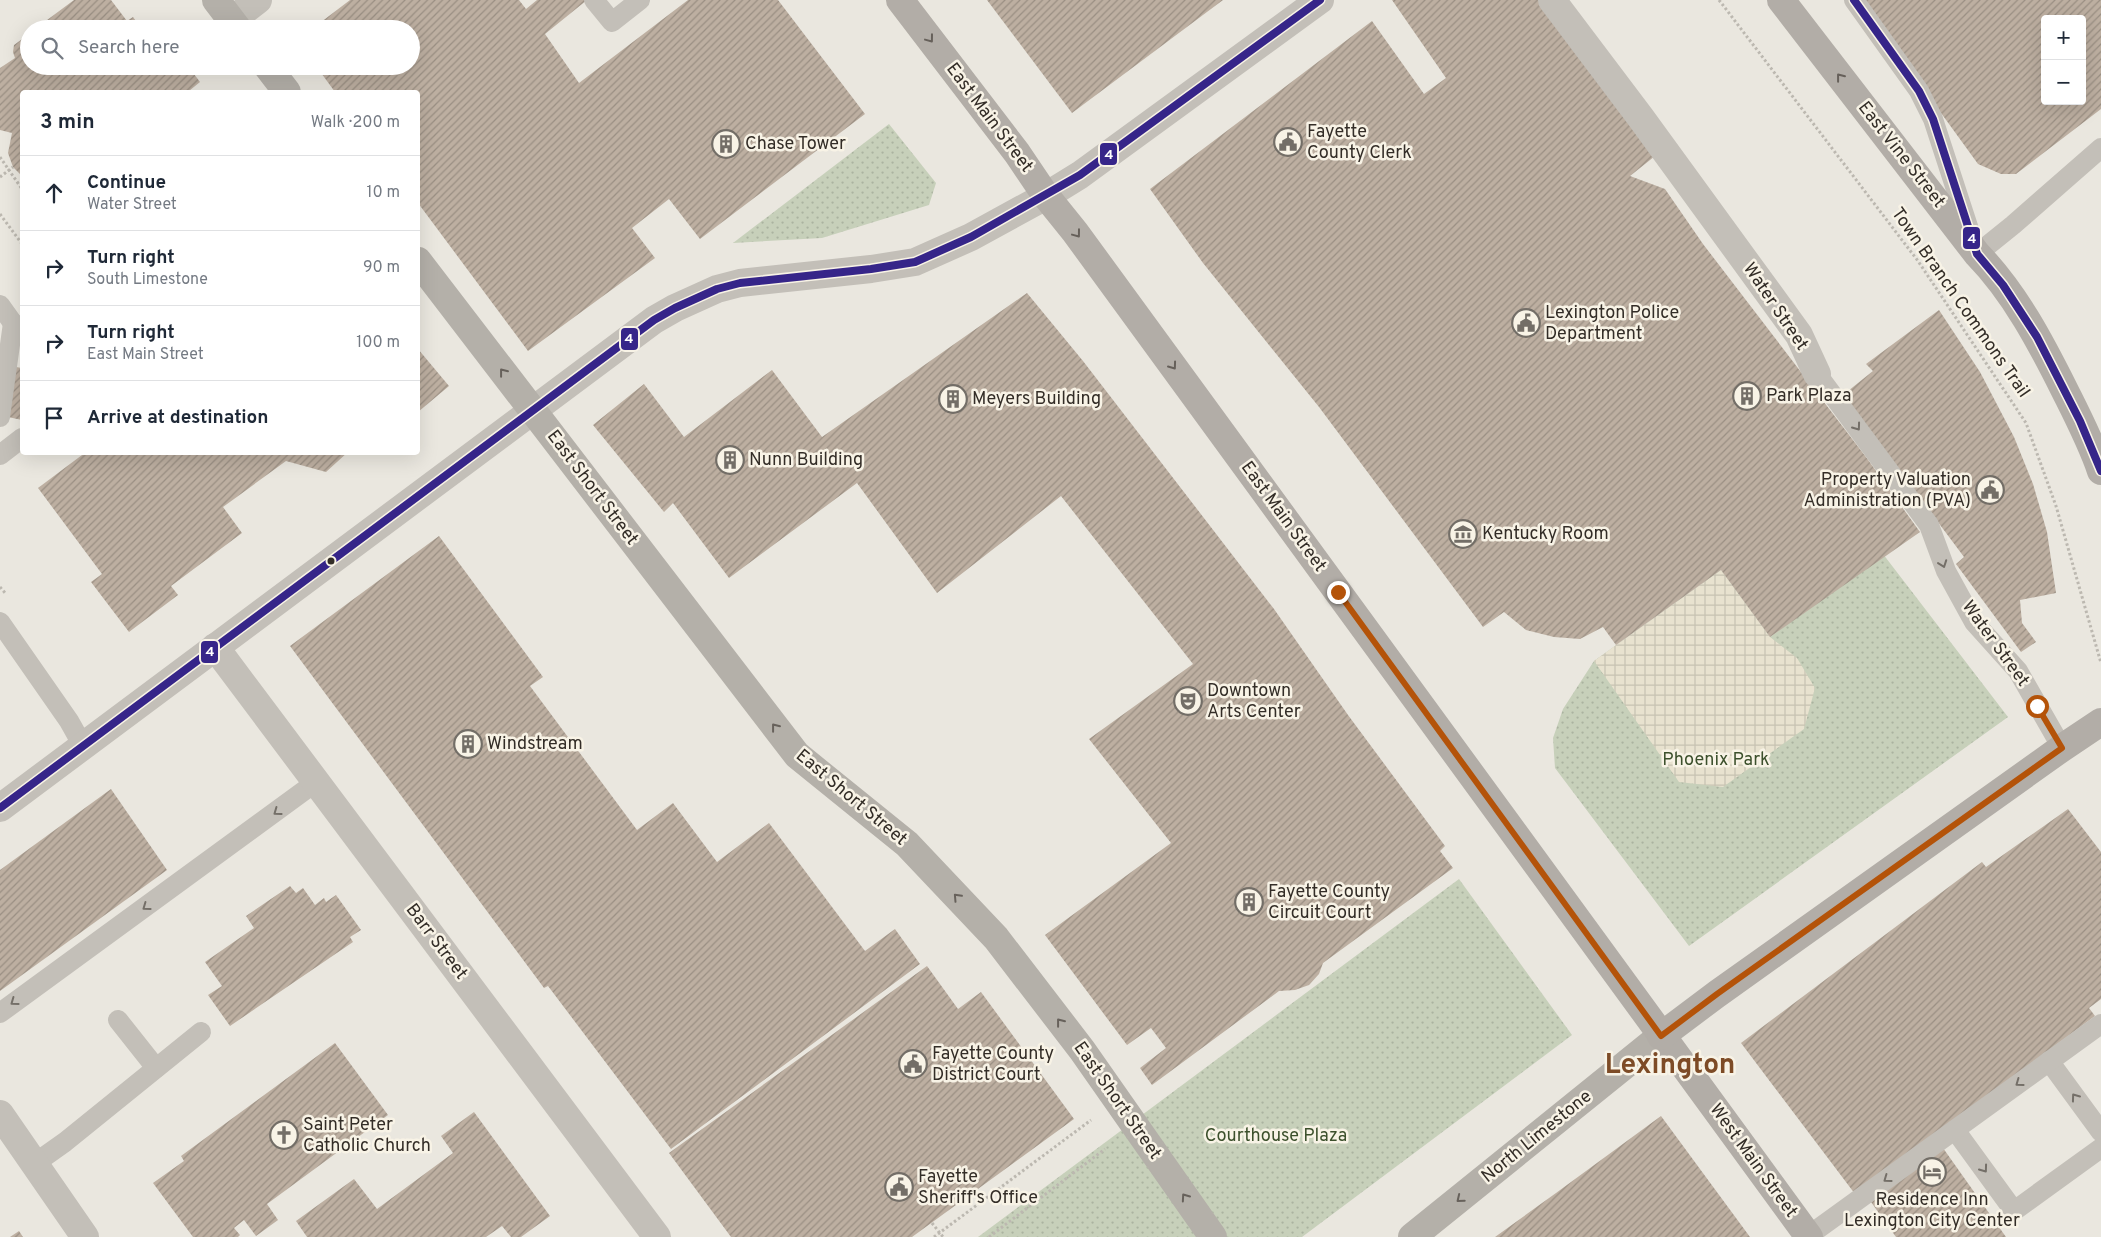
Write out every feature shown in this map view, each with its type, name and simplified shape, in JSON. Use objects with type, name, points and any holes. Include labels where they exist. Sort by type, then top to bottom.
[{"type":"main road","name":"East Main Street","points":[[900,0],[1017,152],[1046,196],[1075,232],[1661,1036]]},
{"type":"main road","name":"East Vine Street","points":[[1781,0],[2002,284],[2044,349],[2080,422],[2101,471]]},
{"type":"main road","points":[[274,75],[285,90]]},
{"type":"main road","name":"East Short Street","points":[[420,264],[797,755],[907,844],[996,938],[1082,1050],[1213,1237]]},
{"type":"main road","points":[[1661,1036],[1717,994],[2101,722]]},
{"type":"main road","name":"West Main Street","points":[[1661,1036],[1808,1236]]},
{"type":"main road","name":"North Limestone","points":[[1412,1237],[1661,1036]]},
{"type":"street","points":[[228,16],[258,0]]},
{"type":"street","points":[[0,808],[654,320],[717,288],[740,283],[871,269],[915,262],[971,237],[1080,175],[1320,0]]},
{"type":"street","name":"Water Street","points":[[1552,0],[1624,106],[1799,336],[1817,374]]},
{"type":"street","name":"Barr Street","points":[[215,647],[657,1237]]},
{"type":"street","points":[[0,1114],[85,1237]]},
{"type":"lane","points":[[594,0],[612,22],[640,0]]},
{"type":"lane","points":[[1854,0],[1920,91],[1930,112],[1977,254],[2101,148]]},
{"type":"lane","points":[[0,305],[12,331],[0,417]]},
{"type":"lane","name":"Water Street","points":[[1817,374],[1929,525],[1946,572],[1974,622],[2018,672],[2062,748]]},
{"type":"lane","points":[[0,455],[20,440]]},
{"type":"lane","points":[[0,622],[69,720],[83,746]]},
{"type":"lane","points":[[0,1013],[316,782]]},
{"type":"lane","points":[[118,1020],[156,1068]]},
{"type":"lane","points":[[1808,1236],[2101,1024]]},
{"type":"lane","points":[[34,1164],[65,1142],[201,1032]]},
{"type":"lane","points":[[2049,1061],[2101,1132]]},
{"type":"lane","points":[[1955,1130],[2014,1211],[2101,1148]]},
{"type":"path","name":"Town Branch Commons Trail","points":[[1719,0],[1918,261],[2026,423],[2056,506],[2101,663]]},
{"type":"path","points":[[0,158],[20,186]]},
{"type":"path","points":[[0,178],[13,167]]},
{"type":"path","points":[[0,214],[20,241]]},
{"type":"path","points":[[934,1237],[1096,1116]]},
{"type":"path","points":[[988,1237],[1105,1149]]},
{"type":"path","points":[[932,1222],[943,1237]]},
{"type":"green space","points":[[889,124],[936,183],[929,205],[822,238],[733,243]]},
{"type":"green space","name":"Phoenix Park","points":[[1883,554],[2008,717],[1689,946],[1555,768],[1553,738],[1563,709],[1594,661],[1721,570],[1770,637]]},
{"type":"green space","name":"Courthouse Plaza","points":[[1459,879],[1572,1035],[1302,1237],[978,1237]]},
{"type":"shaded area","points":[[1721,570],[1770,637],[1797,658],[1815,688],[1804,729],[1723,787],[1679,782],[1594,661]]},
{"type":"building","points":[[74,0],[111,0],[126,20],[47,20]]},
{"type":"building","points":[[350,0],[519,0],[526,9],[537,0],[587,0],[545,34],[579,83],[688,0],[778,0],[865,114],[700,239],[669,199],[632,228],[655,258],[528,351],[420,206],[420,90],[334,90],[323,75],[420,75],[420,20],[324,20]]},
{"type":"building","points":[[987,0],[1223,0],[1072,113]]},
{"type":"building","points":[[1392,0],[1539,0],[1618,110],[1655,156],[1630,176],[1665,189],[1703,244],[1866,457],[1920,532],[1770,637],[1721,570],[1616,645],[1603,627],[1580,639],[1554,637],[1526,630],[1504,612],[1483,627],[1319,407],[1203,263],[1150,189],[1372,21],[1424,94],[1446,78]]},
{"type":"building","points":[[1859,0],[2101,0],[2101,109],[2016,174],[2001,174],[1978,164]]},
{"type":"building","points":[[20,41],[20,75],[195,75],[200,82],[190,90],[20,90],[20,174],[13,167],[8,153],[12,133],[0,130],[0,68],[15,58],[13,52],[14,45]]},
{"type":"building","points":[[1027,293],[1083,361],[1274,609],[1348,715],[1445,846],[1440,851],[1453,868],[1323,963],[1319,974],[1309,985],[1295,990],[1279,991],[1152,1085],[1140,1068],[1166,1048],[1151,1028],[1127,1045],[1045,935],[1171,843],[1089,739],[1193,664],[1061,496],[937,593],[857,483],[729,578],[673,503],[664,512],[593,425],[644,384],[684,437],[772,370],[822,437]]},
{"type":"building","points":[[1939,310],[1980,372],[2014,437],[2033,484],[2047,532],[2056,593],[2020,600],[2022,623],[2036,642],[2021,652],[1956,564],[1964,557],[1843,395],[1873,371],[1866,364]]},
{"type":"building","points":[[420,351],[449,386],[420,410]]},
{"type":"building","points":[[16,367],[20,368],[20,420],[8,417]]},
{"type":"building","points":[[82,455],[345,455],[326,472],[286,461],[223,507],[242,533],[171,586],[178,595],[129,632],[91,582],[102,574],[38,488]]},
{"type":"building","points":[[439,536],[543,677],[530,686],[637,830],[673,803],[717,862],[769,823],[865,951],[895,929],[920,964],[671,1149],[548,986],[544,988],[290,646]]},
{"type":"building","points":[[111,789],[167,870],[0,991],[0,870]]},
{"type":"building","points":[[2068,809],[2101,852],[2101,999],[2089,1008],[2095,1016],[1855,1194],[1741,1043],[1982,862],[1986,867]]},
{"type":"building","points":[[290,886],[296,893],[303,888],[315,905],[324,898],[326,902],[336,895],[361,930],[350,937],[353,942],[230,1026],[208,995],[222,986],[205,962],[254,928],[246,916]]},
{"type":"building","name":"Fayette County District Court","points":[[927,966],[958,1009],[981,992],[1074,1119],[912,1237],[731,1237],[669,1153]]},
{"type":"building","name":"Saint Peter Catholic Church","points":[[335,1043],[388,1115],[267,1204],[278,1220],[256,1236],[244,1220],[234,1228],[240,1235],[238,1237],[193,1237],[153,1183],[184,1161],[181,1156]]},
{"type":"building","points":[[474,1112],[550,1216],[521,1237],[511,1237],[502,1226],[486,1237],[307,1237],[296,1221],[354,1179],[377,1209],[453,1153],[441,1136]]},
{"type":"building","points":[[1661,1116],[1750,1237],[1495,1237],[1556,1193]]},
{"type":"building","name":"Residence Inn Lexington City Center","points":[[1943,1148],[2006,1237],[1896,1237],[1866,1195]]},
{"type":"building","points":[[19,1231],[23,1237],[10,1237]]},
{"type":"transit line","name":"4","points":[[0,808],[654,320],[717,289],[740,283],[871,269],[915,262],[971,237],[1080,175],[1320,0]]},
{"type":"transit line","name":"4","points":[[1854,0],[1919,91],[1933,119],[1977,254],[2003,285],[2037,337],[2080,421],[2101,471]]},
{"type":"place","name":"Fayette County Clerk","points":[[1288,142]]},
{"type":"place","name":"Chase Tower","points":[[726,144]]},
{"type":"place","name":"Lexington Police Department","points":[[1526,323]]},
{"type":"place","name":"Park Plaza","points":[[1747,396]]},
{"type":"place","name":"Meyers Building","points":[[953,399]]},
{"type":"place","name":"Nunn Building","points":[[730,460]]},
{"type":"place","name":"Property Valuation Administration (PVA)","points":[[1990,490]]},
{"type":"place","name":"Kentucky Room","points":[[1463,534]]},
{"type":"place","name":"Downtown Arts Center","points":[[1188,701]]},
{"type":"place","name":"Windstream","points":[[468,744]]},
{"type":"place","name":"Fayette County Circuit Court","points":[[1249,902]]},
{"type":"place","name":"Fayette County District Court","points":[[913,1064]]},
{"type":"place","name":"Saint Peter Catholic Church","points":[[284,1135]]},
{"type":"place","name":"Residence Inn Lexington City Center","points":[[1932,1172]]},
{"type":"place","name":"Fayette Sheriff's Office","points":[[899,1187]]},
{"type":"district","name":"Lexington","points":[[1670,1066]]},
{"type":"route","points":[[1338,592],[1661,1036],[2062,748],[2037,706]]}]
